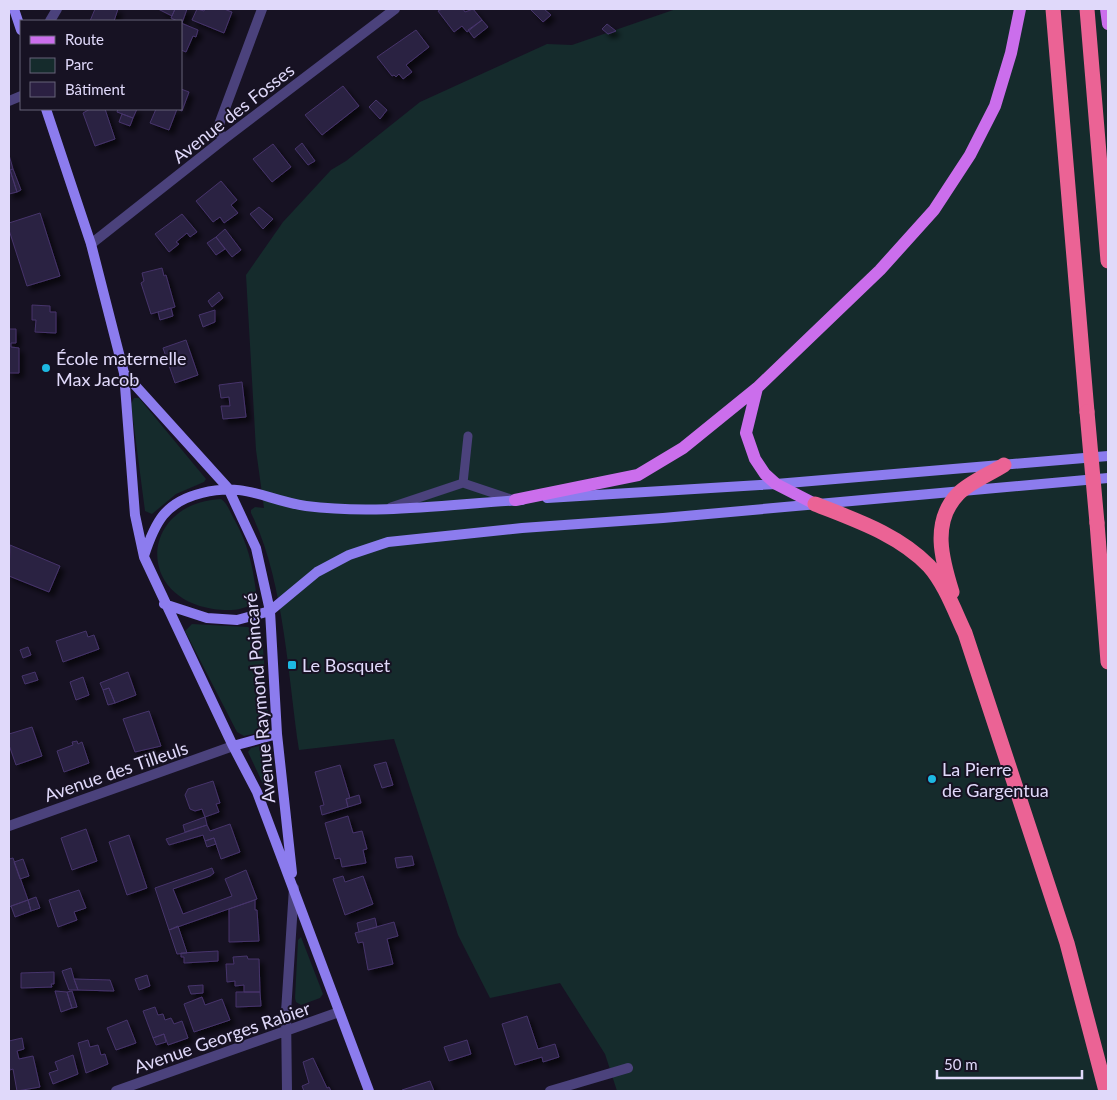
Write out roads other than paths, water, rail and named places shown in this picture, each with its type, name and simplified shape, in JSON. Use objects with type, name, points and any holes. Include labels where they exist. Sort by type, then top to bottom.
[{"type":"highway","points":[[1054,9],[1108,662]]},
{"type":"highway","points":[[1087,9],[1108,261]]},
{"type":"highway","points":[[1004,465],[959,493],[948,506],[942,521],[943,562],[1067,943],[1106,1091]]},
{"type":"highway","points":[[815,504],[874,528],[902,543],[930,567],[944,590],[965,633]]},
{"type":"main road","points":[[14,9],[20,27]]},
{"type":"main road","points":[[515,500],[638,475],[683,448],[757,388],[880,270],[934,210],[970,155],[995,106],[1011,53],[1020,9]]},
{"type":"main road","points":[[1106,9],[1108,24]]},
{"type":"main road","name":"Avenue Raymond Poincaré","points":[[46,110],[91,244],[124,373],[135,515],[144,557],[164,604],[233,746],[258,792],[369,1091]]},
{"type":"main road","name":"Avenue Raymond Poincaré","points":[[124,373],[228,488],[256,548],[270,611],[277,734],[294,887]]},
{"type":"main road","points":[[757,388],[746,433],[755,459],[776,484],[815,504]]},
{"type":"main road","points":[[144,557],[154,527],[171,505],[200,493],[228,488],[247,490],[304,506],[385,509],[776,484],[1108,456]]},
{"type":"main road","points":[[164,604],[207,618],[237,620],[270,611],[317,572],[349,555],[388,542],[522,528],[959,493],[1108,478]]},
{"type":"main road","points":[[233,746],[277,734]]},
{"type":"street","points":[[51,20],[58,9]]},
{"type":"street","points":[[224,139],[217,130],[262,9]]},
{"type":"street","name":"Avenue des Fosses","points":[[91,244],[224,139],[395,9]]},
{"type":"street","name":"Avenue des Tilleuls","points":[[9,826],[233,746]]},
{"type":"street","points":[[287,1091],[286,1012],[294,887]]},
{"type":"street","name":"Avenue Georges Rabier","points":[[116,1091],[339,1012]]},
{"type":"street","points":[[550,1091],[628,1068]]},
{"type":"lane","points":[[463,483],[468,436]]},
{"type":"lane","points":[[385,509],[463,483],[515,500]]},
{"type":"place","name":"École maternelle Max Jacob","points":[[46,368]]},
{"type":"place","name":"Le Bosquet","points":[[292,665]]},
{"type":"place","name":"La Pierre de Gargentua","points":[[932,779]]}]
